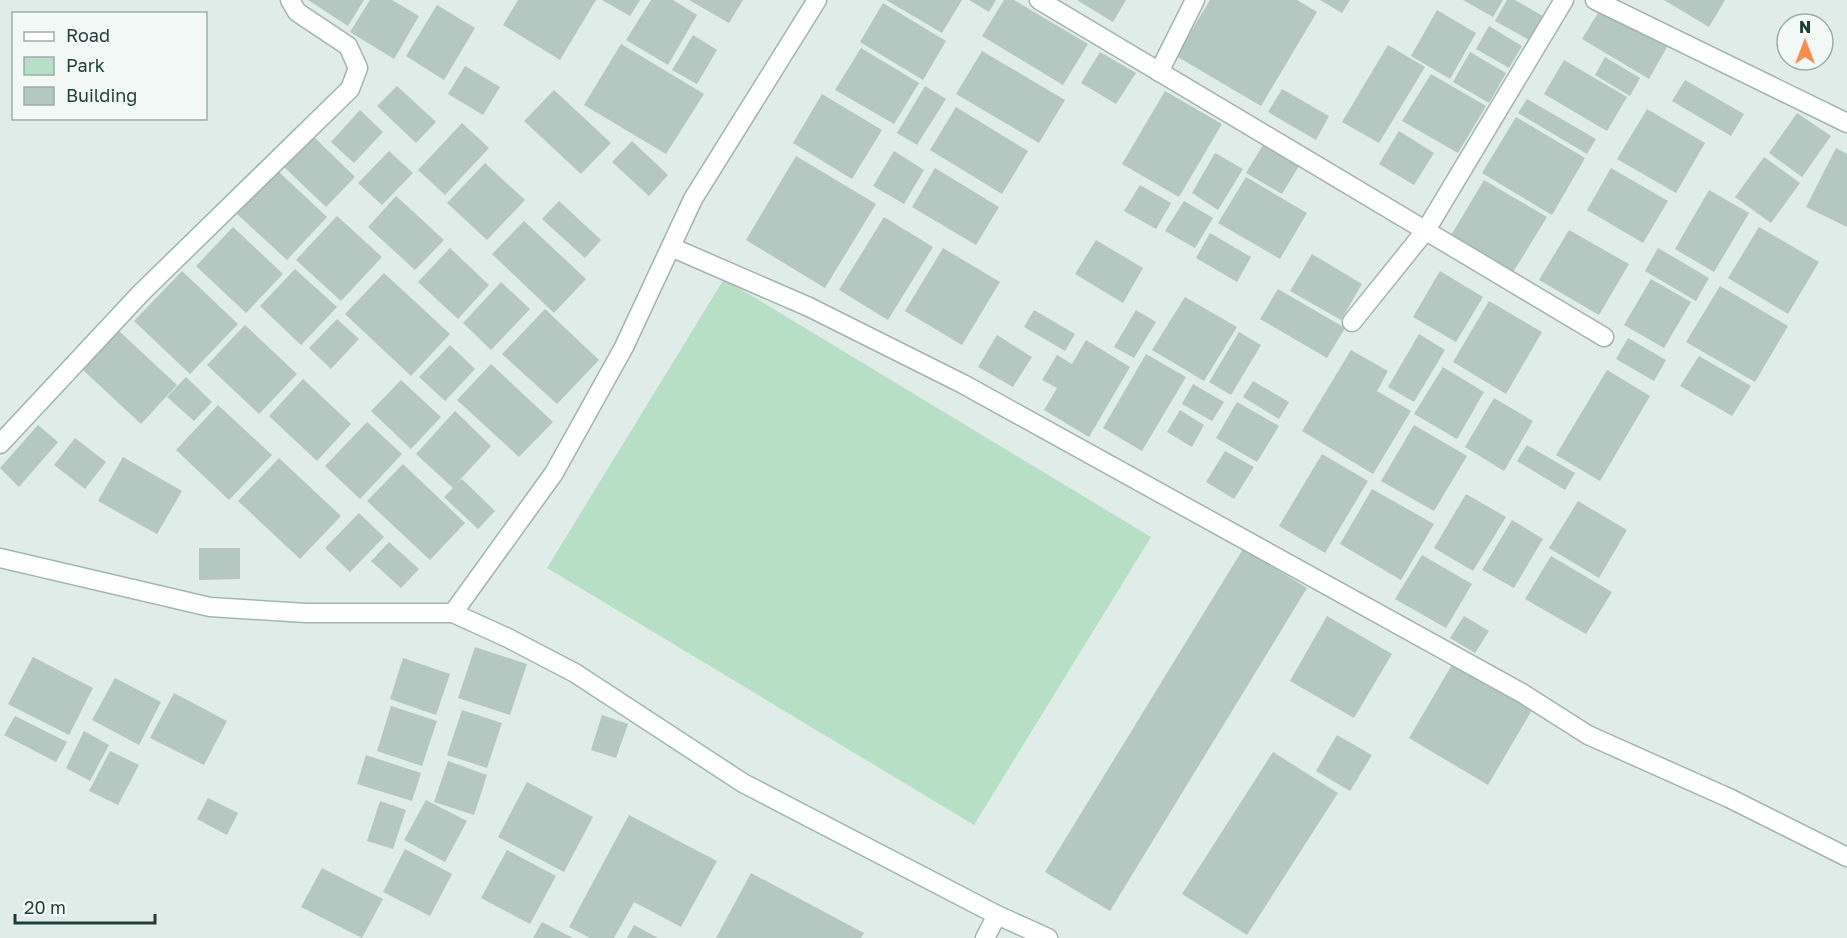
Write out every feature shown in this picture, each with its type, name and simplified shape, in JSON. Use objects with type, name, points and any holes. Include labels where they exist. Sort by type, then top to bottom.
[{"type":"street","points":[[0,444],[141,294],[350,89],[358,68],[348,46],[297,12],[290,0]]},
{"type":"street","points":[[453,613],[554,473],[624,347],[693,199],[817,0]]},
{"type":"street","points":[[1039,0],[1604,337]]},
{"type":"street","points":[[1159,72],[1195,0]]},
{"type":"street","points":[[1352,322],[1426,230],[1564,0]]},
{"type":"street","points":[[1595,0],[1623,6],[1847,123]]},
{"type":"street","points":[[671,247],[808,307],[963,384],[1491,676],[1588,735],[1729,798],[1847,857]]},
{"type":"street","points":[[0,558],[210,607],[306,613],[453,613],[508,638],[575,673],[743,783],[997,915],[1048,938]]},
{"type":"street","points":[[985,938],[997,915]]},
{"type":"green space","points":[[724,279],[1151,537],[974,825],[547,568]]},
{"type":"building","points":[[308,0],[364,0],[348,26]]},
{"type":"building","points":[[370,0],[392,0],[419,16],[394,59],[350,32]]},
{"type":"building","points":[[518,0],[596,0],[560,60],[503,25]]},
{"type":"building","points":[[602,0],[640,0],[630,16]]},
{"type":"building","points":[[651,0],[673,0],[697,15],[668,65],[626,40]]},
{"type":"building","points":[[689,0],[743,0],[729,23]]},
{"type":"building","points":[[886,0],[962,0],[942,33]]},
{"type":"building","points":[[969,0],[996,0],[989,12]]},
{"type":"building","points":[[1004,0],[1014,0],[1088,44],[1063,85],[982,36]]},
{"type":"building","points":[[1077,0],[1126,0],[1113,22]]},
{"type":"building","points":[[1210,0],[1297,0],[1317,12],[1261,106],[1176,56]]},
{"type":"building","points":[[1320,0],[1350,0],[1342,13]]},
{"type":"building","points":[[1463,0],[1503,0],[1493,17]]},
{"type":"building","points":[[1507,0],[1515,0],[1543,16],[1529,40],[1495,21]]},
{"type":"building","points":[[1664,0],[1725,0],[1709,27]]},
{"type":"building","points":[[883,3],[946,41],[923,80],[860,42]]},
{"type":"building","points":[[437,5],[475,28],[444,80],[406,56]]},
{"type":"building","points":[[1601,8],[1667,47],[1649,79],[1582,39]]},
{"type":"building","points":[[1437,10],[1476,33],[1450,79],[1411,56]]},
{"type":"building","points":[[1489,26],[1522,46],[1509,68],[1476,49]]},
{"type":"building","points":[[693,35],[717,50],[697,84],[672,70]]},
{"type":"building","points":[[621,44],[704,94],[666,154],[584,105]]},
{"type":"building","points":[[1388,45],[1425,67],[1379,143],[1342,122]]},
{"type":"building","points":[[861,48],[919,83],[894,124],[835,90]]},
{"type":"building","points":[[982,51],[1065,100],[1039,143],[956,94]]},
{"type":"building","points":[[1100,52],[1136,73],[1116,104],[1081,83]]},
{"type":"building","points":[[1470,52],[1506,73],[1489,103],[1453,82]]},
{"type":"building","points":[[1605,57],[1640,78],[1630,96],[1595,75]]},
{"type":"building","points":[[1564,60],[1627,97],[1607,131],[1544,94]]},
{"type":"building","points":[[465,66],[500,87],[483,115],[448,94]]},
{"type":"building","points":[[1431,74],[1486,106],[1458,153],[1402,121]]},
{"type":"building","points":[[1685,80],[1744,114],[1731,136],[1672,101]]},
{"type":"building","points":[[397,86],[436,122],[416,143],[377,106]]},
{"type":"building","points":[[925,86],[946,99],[917,145],[897,133]]},
{"type":"building","points":[[1282,89],[1329,116],[1316,140],[1268,112]]},
{"type":"building","points":[[554,90],[611,143],[581,174],[524,121]]},
{"type":"building","points":[[1165,91],[1222,124],[1179,197],[1122,164]]},
{"type":"building","points":[[822,94],[882,130],[852,179],[793,143]]},
{"type":"building","points":[[1527,99],[1596,139],[1587,154],[1518,113]]},
{"type":"building","points":[[956,107],[1028,151],[1002,194],[930,150]]},
{"type":"building","points":[[1647,109],[1705,143],[1676,193],[1617,159]]},
{"type":"building","points":[[360,110],[383,132],[354,163],[331,142]]},
{"type":"building","points":[[1797,113],[1831,136],[1802,177],[1769,153]]},
{"type":"building","points":[[1516,117],[1585,158],[1552,215],[1482,173]]},
{"type":"building","points":[[462,123],[489,148],[445,195],[418,170]]},
{"type":"building","points":[[1399,131],[1434,153],[1414,185],[1379,164]]},
{"type":"building","points":[[311,134],[355,177],[326,207],[282,165]]},
{"type":"building","points":[[632,141],[668,175],[649,196],[612,162]]},
{"type":"building","points":[[1263,145],[1299,166],[1282,194],[1246,173]]},
{"type":"building","points":[[1836,148],[1847,154],[1847,227],[1806,207]]},
{"type":"building","points":[[389,151],[413,173],[382,205],[358,183]]},
{"type":"building","points":[[894,151],[924,170],[904,204],[873,186]]},
{"type":"building","points":[[1215,153],[1243,169],[1218,210],[1192,193]]},
{"type":"building","points":[[796,156],[876,204],[825,288],[746,240]]},
{"type":"building","points":[[1764,157],[1800,183],[1771,223],[1735,197]]},
{"type":"building","points":[[485,163],[525,200],[487,240],[447,203]]},
{"type":"building","points":[[935,168],[999,207],[976,245],[912,207]]},
{"type":"building","points":[[1611,168],[1668,201],[1643,243],[1587,210]]},
{"type":"building","points":[[278,171],[327,217],[287,260],[237,214]]},
{"type":"building","points":[[1246,177],[1307,213],[1280,259],[1218,223]]},
{"type":"building","points":[[1484,180],[1547,217],[1512,274],[1450,237]]},
{"type":"building","points":[[1140,185],[1171,203],[1156,229],[1124,211]]},
{"type":"building","points":[[1709,190],[1749,213],[1714,272],[1675,249]]},
{"type":"building","points":[[396,196],[444,240],[415,270],[368,227]]},
{"type":"building","points":[[559,201],[601,240],[585,258],[542,219]]},
{"type":"building","points":[[1184,201],[1213,218],[1195,248],[1165,231]]},
{"type":"building","points":[[337,216],[382,257],[341,301],[296,260]]},
{"type":"building","points":[[884,217],[933,247],[888,320],[839,290]]},
{"type":"building","points":[[524,221],[586,279],[554,313],[492,254]]},
{"type":"building","points":[[233,227],[283,274],[246,313],[196,266]]},
{"type":"building","points":[[1759,227],[1819,262],[1788,314],[1728,278]]},
{"type":"building","points":[[1569,230],[1629,264],[1599,315],[1539,280]]},
{"type":"building","points":[[1210,233],[1251,257],[1237,282],[1196,258]]},
{"type":"building","points":[[1096,240],[1143,268],[1123,303],[1075,274]]},
{"type":"building","points":[[450,248],[489,285],[458,319],[418,282]]},
{"type":"building","points":[[943,248],[1000,282],[962,345],[905,311]]},
{"type":"building","points":[[1658,248],[1709,278],[1696,301],[1645,271]]},
{"type":"building","points":[[1312,254],[1362,284],[1341,320],[1290,291]]},
{"type":"building","points":[[295,269],[337,307],[301,345],[260,306]]},
{"type":"building","points":[[182,271],[238,324],[190,374],[134,321]]},
{"type":"building","points":[[1440,271],[1483,297],[1456,342],[1413,317]]},
{"type":"building","points":[[384,273],[450,334],[411,376],[345,314]]},
{"type":"building","points":[[1651,279],[1691,302],[1664,348],[1624,325]]},
{"type":"building","points":[[501,282],[530,309],[491,350],[463,323]]},
{"type":"building","points":[[1720,286],[1788,326],[1755,382],[1686,342]]},
{"type":"building","points":[[1278,289],[1345,328],[1327,358],[1260,319]]},
{"type":"building","points":[[1185,297],[1237,327],[1204,381],[1152,350]]},
{"type":"building","points":[[1489,301],[1542,332],[1506,394],[1453,362]]},
{"type":"building","points":[[545,309],[599,360],[557,404],[502,354]]},
{"type":"building","points":[[1034,310],[1075,334],[1065,351],[1024,327]]},
{"type":"building","points":[[1136,310],[1156,322],[1134,358],[1114,347]]},
{"type":"building","points":[[337,319],[359,339],[331,369],[309,348]]},
{"type":"building","points":[[245,325],[297,374],[259,414],[207,365]]},
{"type":"building","points":[[119,331],[177,385],[141,424],[83,370]]},
{"type":"building","points":[[1239,332],[1261,345],[1231,395],[1209,382]]},
{"type":"building","points":[[1419,334],[1445,350],[1414,402],[1388,387]]},
{"type":"building","points":[[997,335],[1032,357],[1013,387],[978,367]]},
{"type":"building","points":[[1628,338],[1666,360],[1654,381],[1616,359]]},
{"type":"building","points":[[1086,340],[1130,367],[1089,437],[1044,410],[1057,388],[1042,380],[1057,355],[1072,364]]},
{"type":"building","points":[[450,345],[475,369],[445,401],[419,377]]},
{"type":"building","points":[[1351,350],[1388,371],[1377,391],[1411,411],[1373,474],[1302,431]]},
{"type":"building","points":[[1146,354],[1186,377],[1142,451],[1103,428]]},
{"type":"building","points":[[1699,356],[1751,386],[1732,416],[1680,386]]},
{"type":"building","points":[[491,364],[553,422],[519,457],[457,400]]},
{"type":"building","points":[[1443,367],[1484,392],[1457,439],[1414,414]]},
{"type":"building","points":[[1607,370],[1650,396],[1600,481],[1556,455]]},
{"type":"building","points":[[186,377],[212,402],[194,421],[167,397]]},
{"type":"building","points":[[303,379],[351,424],[317,461],[269,416]]},
{"type":"building","points":[[401,380],[441,417],[411,449],[371,411]]},
{"type":"building","points":[[1253,381],[1289,402],[1279,419],[1243,397]]},
{"type":"building","points":[[1193,384],[1224,402],[1212,421],[1182,404]]},
{"type":"building","points":[[1494,398],[1533,421],[1504,471],[1465,447]]},
{"type":"building","points":[[1237,402],[1279,426],[1257,462],[1216,438]]},
{"type":"building","points":[[218,405],[272,455],[229,500],[176,450]]},
{"type":"building","points":[[1180,410],[1204,425],[1192,447],[1167,432]]},
{"type":"building","points":[[455,411],[491,446],[457,483],[462,479],[495,511],[478,529],[444,497],[453,488],[416,454]]},
{"type":"building","points":[[367,422],[402,454],[360,499],[325,466]]},
{"type":"building","points":[[38,425],[58,442],[19,487],[0,468]]},
{"type":"building","points":[[1414,425],[1467,456],[1434,511],[1381,481]]},
{"type":"building","points":[[75,438],[106,462],[85,489],[54,465]]},
{"type":"building","points":[[1527,445],[1575,473],[1565,490],[1517,461]]},
{"type":"building","points":[[1225,451],[1254,467],[1234,499],[1206,482]]},
{"type":"building","points":[[1322,454],[1368,481],[1325,553],[1279,526]]},
{"type":"building","points":[[123,457],[182,491],[157,534],[98,501]]},
{"type":"building","points":[[279,458],[341,516],[300,559],[238,501]]},
{"type":"building","points":[[403,464],[465,523],[430,560],[367,501]]},
{"type":"building","points":[[1372,489],[1434,524],[1401,580],[1340,544]]},
{"type":"building","points":[[1466,494],[1506,517],[1473,571],[1434,548]]},
{"type":"building","points":[[1578,501],[1627,530],[1599,578],[1549,548]]},
{"type":"building","points":[[359,513],[384,537],[350,572],[325,548]]},
{"type":"building","points":[[1512,520],[1543,539],[1514,588],[1482,570]]},
{"type":"building","points":[[389,542],[419,569],[401,588],[371,561]]},
{"type":"building","points":[[199,548],[240,548],[240,579],[199,580]]},
{"type":"building","points":[[1243,549],[1307,588],[1110,911],[1045,872]]},
{"type":"building","points":[[1422,555],[1472,584],[1446,628],[1395,599]]},
{"type":"building","points":[[1551,556],[1612,592],[1586,634],[1525,599]]},
{"type":"building","points":[[1327,616],[1392,654],[1354,718],[1290,681]]},
{"type":"building","points":[[1464,616],[1489,631],[1475,653],[1450,638]]},
{"type":"building","points":[[475,647],[527,664],[510,715],[458,698]]},
{"type":"building","points":[[33,657],[93,688],[69,735],[8,704]]},
{"type":"building","points":[[403,658],[450,674],[436,715],[390,699]]},
{"type":"building","points":[[1453,663],[1532,710],[1488,785],[1409,738]]},
{"type":"building","points":[[115,678],[161,702],[139,745],[92,720]]},
{"type":"building","points":[[174,693],[227,721],[204,765],[150,738]]},
{"type":"building","points":[[391,706],[437,721],[422,766],[377,751]]},
{"type":"building","points":[[462,710],[502,723],[487,768],[447,755]]},
{"type":"building","points":[[602,715],[628,724],[616,758],[591,750]]},
{"type":"building","points":[[15,716],[67,742],[56,762],[4,735]]},
{"type":"building","points":[[84,731],[109,745],[90,781],[66,768]]},
{"type":"building","points":[[1337,735],[1372,755],[1350,791],[1316,771]]},
{"type":"building","points":[[110,751],[139,765],[118,805],[89,791]]},
{"type":"building","points":[[1273,752],[1338,793],[1247,935],[1182,894]]},
{"type":"building","points":[[366,755],[421,773],[412,801],[357,784]]},
{"type":"building","points":[[448,761],[487,775],[474,815],[434,802]]},
{"type":"building","points":[[527,782],[593,817],[564,872],[498,837]]},
{"type":"building","points":[[208,798],[238,813],[227,835],[197,819]]},
{"type":"building","points":[[426,800],[467,821],[445,862],[404,840]]},
{"type":"building","points":[[380,801],[406,810],[393,849],[367,841]]},
{"type":"building","points":[[629,815],[717,861],[681,927],[634,902],[614,938],[590,938],[569,927]]},
{"type":"building","points":[[405,849],[452,874],[430,916],[383,892]]},
{"type":"building","points":[[507,850],[556,876],[530,924],[481,898]]},
{"type":"building","points":[[322,868],[383,899],[362,938],[301,907]]},
{"type":"building","points":[[751,873],[864,933],[861,938],[716,938]]},
{"type":"building","points":[[542,922],[573,938],[533,938]]},
{"type":"building","points":[[634,925],[658,938],[627,938]]}]
